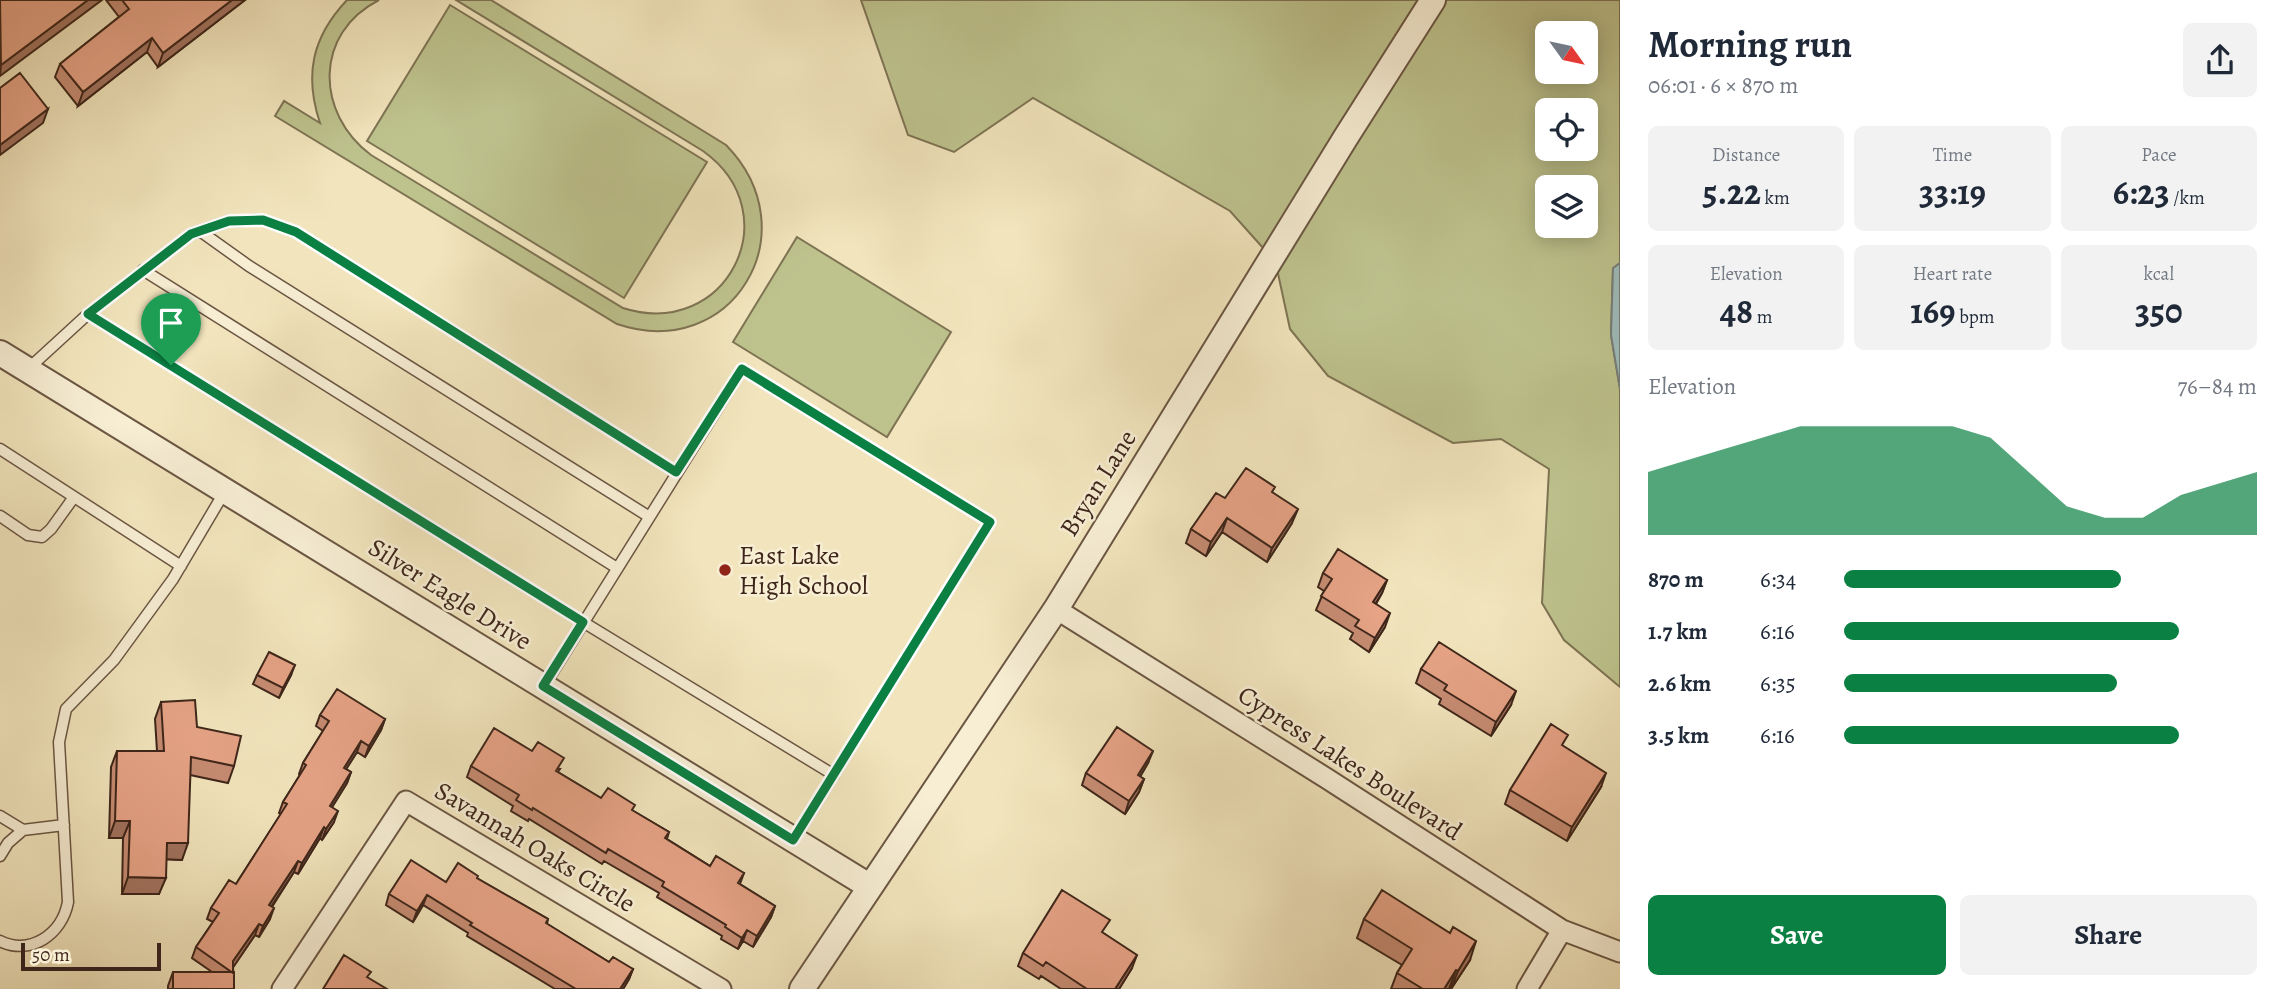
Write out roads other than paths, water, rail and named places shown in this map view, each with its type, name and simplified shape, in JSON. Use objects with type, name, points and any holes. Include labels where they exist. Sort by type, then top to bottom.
[{"type":"street","name":"Bryan Lane","points":[[802,989],[1056,609],[1338,149],[1433,0]]},
{"type":"street","name":"Silver Eagle Drive","points":[[0,353],[869,886]]},
{"type":"street","name":"Cypress Lakes Boulevard","points":[[1056,609],[1562,930],[1620,952]]},
{"type":"street","name":"Savannah Oaks Circle","points":[[282,989],[406,801],[722,989]]},
{"type":"street","points":[[1527,989],[1562,930]]},
{"type":"lane","points":[[28,370],[88,314],[191,234],[229,221],[263,220],[296,232],[676,472]]},
{"type":"lane","points":[[200,231],[248,266],[649,516]]},
{"type":"lane","points":[[143,270],[617,568]]},
{"type":"lane","points":[[88,314],[834,775]]},
{"type":"lane","points":[[543,686],[742,369],[990,522],[793,840]]},
{"type":"lane","points":[[0,449],[181,566]]},
{"type":"lane","points":[[0,941],[11,946],[26,947],[38,943],[59,926],[65,916],[68,902],[59,742],[66,709],[114,660],[181,566],[225,491]]},
{"type":"lane","points":[[0,516],[28,535],[42,537],[74,497]]},
{"type":"lane","points":[[0,816],[23,830]]},
{"type":"lane","points":[[0,856],[8,843],[23,830],[64,824]]},
{"type":"water","points":[[1620,263],[1620,389],[1611,335],[1613,268]]},
{"type":"place","name":"East Lake High School","points":[[725,570]]}]
